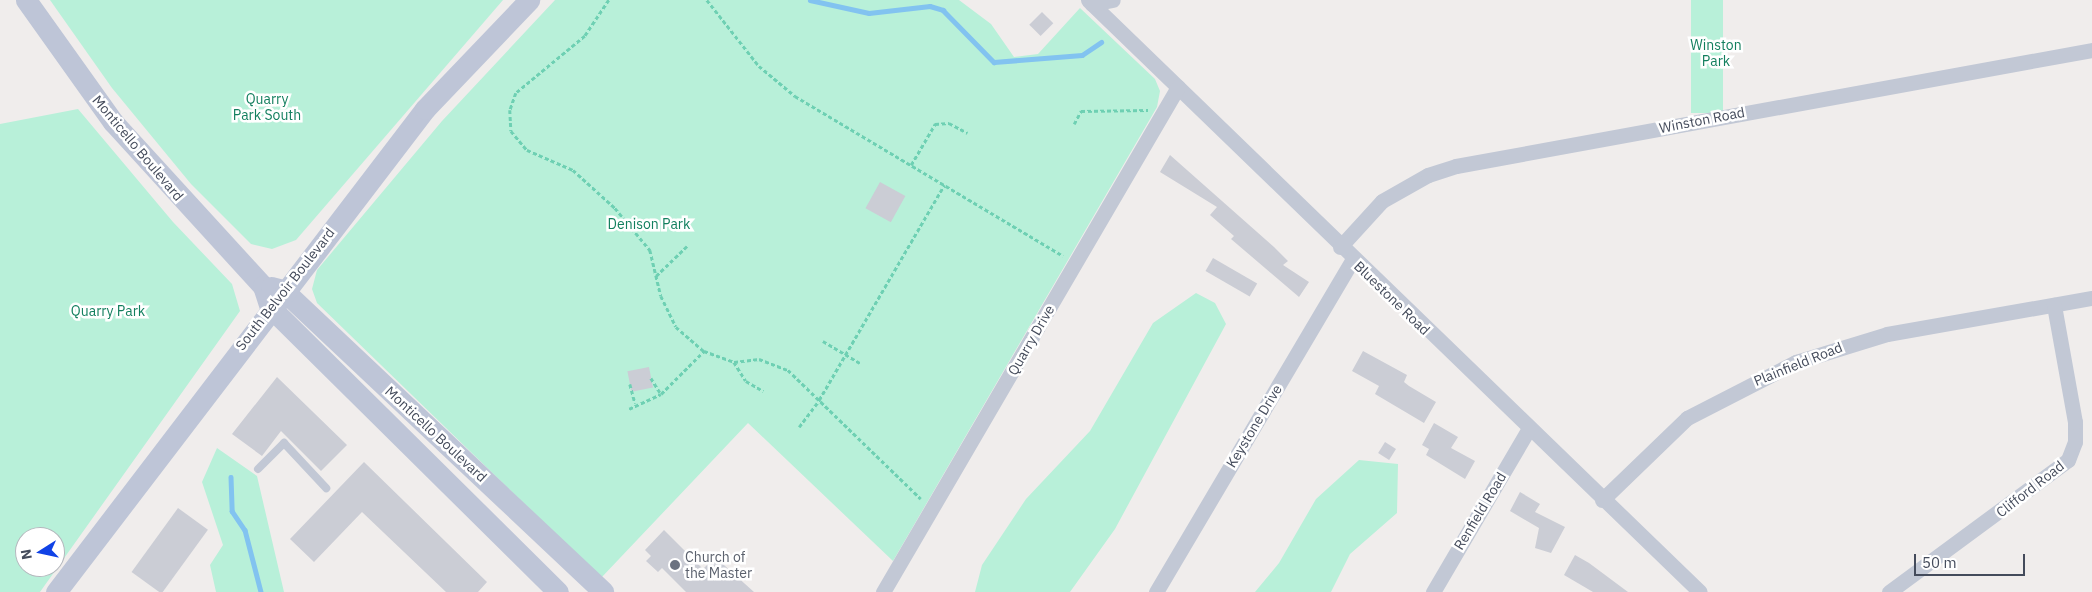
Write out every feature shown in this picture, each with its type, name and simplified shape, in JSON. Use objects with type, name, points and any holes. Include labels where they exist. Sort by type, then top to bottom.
[{"type":"main road","name":"Monticello Boulevard","points":[[26,0],[113,122],[273,288],[604,592]]},
{"type":"main road","name":"South Belvoir Boulevard","points":[[56,592],[270,307],[273,288],[425,109],[529,0]]},
{"type":"main road","name":"Monticello Boulevard","points":[[270,307],[558,592]]},
{"type":"street","points":[[1090,2],[1112,0]]},
{"type":"street","name":"Bluestone Road","points":[[1090,2],[1528,430],[1700,592]]},
{"type":"street","name":"Winston Road","points":[[1340,247],[1382,201],[1420,179],[1456,166],[2092,50]]},
{"type":"street","name":"Quarry Drive","points":[[883,592],[1178,87]]},
{"type":"street","name":"Keystone Drive","points":[[1156,592],[1353,259]]},
{"type":"street","name":"Plainfield Road","points":[[1602,500],[1687,418],[1775,370],[1870,338],[2092,298]]},
{"type":"street","name":"Clifford Road","points":[[1889,592],[2068,460],[2075,442],[2075,422],[2054,305]]},
{"type":"street","name":"Renfield Road","points":[[1432,592],[1528,430]]},
{"type":"lane","points":[[258,469],[284,443],[326,488]]},
{"type":"path","points":[[609,0],[585,36],[516,93],[510,124],[523,146],[573,170],[615,208],[650,250],[656,276],[676,327],[704,351],[734,362],[759,359],[781,365],[921,499]]},
{"type":"path","points":[[707,0],[740,44],[776,81],[822,114],[1062,256]]},
{"type":"path","points":[[1074,124],[1081,112],[1148,110]]},
{"type":"path","points":[[911,165],[935,124],[949,123],[968,133]]},
{"type":"path","points":[[799,427],[819,400],[944,185]]},
{"type":"path","points":[[656,276],[687,246]]},
{"type":"path","points":[[822,341],[860,363]]},
{"type":"path","points":[[629,409],[634,403],[648,402],[662,394],[704,351]]},
{"type":"path","points":[[734,362],[746,381],[763,391]]},
{"type":"path","points":[[651,378],[662,394]]},
{"type":"path","points":[[630,384],[634,403]]},
{"type":"green space","name":"Quarry Park South","points":[[50,0],[503,0],[296,240],[272,249],[251,244],[191,184],[112,88]]},
{"type":"green space","name":"Denison Park","points":[[555,0],[959,0],[991,24],[1014,57],[1038,54],[1080,8],[1155,79],[1160,91],[1157,107],[893,561],[748,423],[601,578],[317,303],[312,289],[317,270],[442,121]]},
{"type":"green space","name":"Winston Park","points":[[1691,0],[1723,0],[1723,113],[1691,113]]},
{"type":"green space","name":"Quarry Park","points":[[78,109],[173,222],[232,284],[240,311],[65,557],[65,527],[15,527],[15,577],[51,577],[40,592],[0,592],[0,124]]},
{"type":"green space","points":[[1196,293],[1215,303],[1226,324],[1115,529],[1070,592],[975,592],[982,565],[1026,499],[1090,431],[1153,323]]},
{"type":"green space","points":[[217,448],[257,476],[284,592],[216,592],[210,565],[223,545],[202,482]]},
{"type":"green space","points":[[1359,460],[1398,464],[1397,513],[1350,554],[1331,592],[1255,592],[1279,563],[1316,499]]},
{"type":"building","points":[[1042,12],[1053,23],[1041,36],[1029,25]]},
{"type":"building","points":[[1170,155],[1274,247],[1288,261],[1283,265],[1309,282],[1299,297],[1231,239],[1234,236],[1210,215],[1217,207],[1160,172]]},
{"type":"building","points":[[880,182],[905,196],[891,222],[865,208]]},
{"type":"building","points":[[1213,258],[1257,284],[1250,296],[1206,271]]},
{"type":"building","points":[[1363,351],[1407,375],[1404,382],[1436,402],[1424,423],[1375,394],[1379,386],[1352,371]]},
{"type":"building","points":[[649,367],[653,388],[631,392],[627,371]]},
{"type":"building","points":[[277,377],[347,445],[321,471],[281,431],[262,456],[232,434]]},
{"type":"building","points":[[1434,423],[1458,437],[1451,448],[1475,461],[1465,479],[1426,455],[1429,449],[1422,445]]},
{"type":"building","points":[[1385,442],[1396,449],[1389,460],[1378,453]]},
{"type":"building","points":[[364,462],[487,582],[478,592],[446,592],[362,512],[314,562],[290,539]]},
{"type":"building","points":[[1520,492],[1540,504],[1535,512],[1565,527],[1551,553],[1535,548],[1539,528],[1510,511]]},
{"type":"building","points":[[178,508],[208,530],[163,592],[159,592],[132,572]]},
{"type":"building","name":"Church of the Master","points":[[664,530],[703,569],[715,557],[754,592],[686,592],[662,568],[658,572],[646,561],[651,556],[645,550]]},
{"type":"building","points":[[1575,555],[1628,592],[1593,592],[1564,575]]},
{"type":"waterway","points":[[810,0],[869,13],[930,6],[943,10],[994,62],[1082,55],[1101,42]]},
{"type":"waterway","points":[[231,477],[232,511],[245,530],[261,592]]},
{"type":"place","name":"Church of the Master","points":[[675,565]]}]
